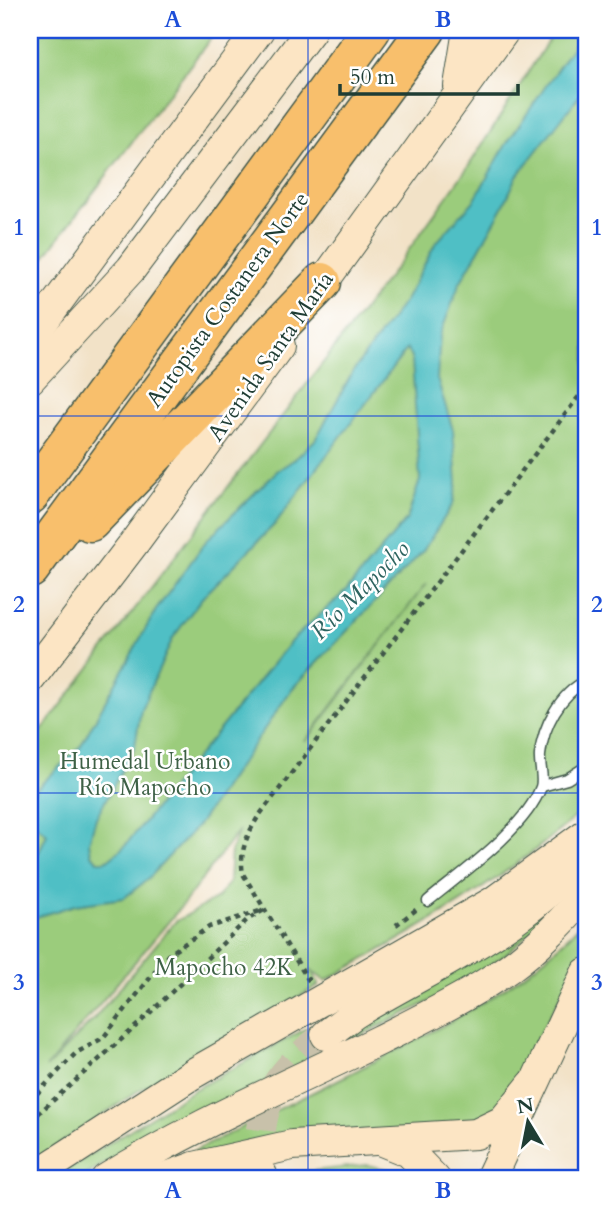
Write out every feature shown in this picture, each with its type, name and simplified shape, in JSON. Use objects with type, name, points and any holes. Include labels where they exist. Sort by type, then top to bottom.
[{"type":"highway","name":"Autopista Costanera Norte","points":[[30,495],[371,30]]},
{"type":"highway","name":"Autopista Costanera Norte","points":[[30,569],[426,30]]},
{"type":"highway","points":[[30,579],[87,526],[322,282]]},
{"type":"main road","points":[[30,339],[259,30]]},
{"type":"main road","points":[[30,379],[131,269],[311,30]]},
{"type":"main road","points":[[452,103],[464,70],[468,30]]},
{"type":"main road","name":"Avenida Santa María","points":[[30,679],[214,436],[505,30]]},
{"type":"main road","points":[[30,1179],[194,1073],[493,902],[586,834]]},
{"type":"main road","points":[[326,1035],[354,1014],[526,911],[558,885],[586,849]]},
{"type":"main road","points":[[106,1179],[197,1128],[466,995],[509,968],[546,938],[586,895]]},
{"type":"main road","points":[[490,1179],[586,973]]},
{"type":"main road","points":[[161,1179],[194,1167],[292,1144],[467,1135],[485,1131],[503,1121],[532,1085]]},
{"type":"main road","points":[[382,1140],[409,1152],[435,1179]]},
{"type":"lane","points":[[428,901],[494,847],[525,812],[542,786],[539,757],[545,729],[559,704],[586,681]]},
{"type":"lane","points":[[542,786],[567,779],[586,767]]},
{"type":"path","points":[[313,986],[243,874],[241,862],[246,840],[258,817],[586,387]]},
{"type":"path","points":[[30,1101],[76,1053],[103,1038],[141,987],[177,947],[209,927],[264,910]]},
{"type":"path","points":[[30,1121],[132,1030],[247,920],[264,910]]},
{"type":"green space","points":[[30,30],[217,30],[30,276]]},
{"type":"green space","points":[[555,30],[586,30],[586,807],[525,857],[461,902],[325,981],[311,970],[319,985],[138,1091],[30,1164],[30,746],[400,262],[468,167]],"holes":[[[426,584],[307,740],[306,740]],[[239,830],[231,850],[229,882],[217,898],[175,922],[92,1021],[46,1068],[181,907]]]},
{"type":"green space","points":[[566,893],[570,896],[504,956],[433,1000],[126,1150],[80,1179],[52,1179],[195,1089],[307,1028],[326,1047]]},
{"type":"green space","points":[[586,918],[586,951],[495,1114],[474,1123],[150,1174],[459,1017],[539,963]]},
{"type":"green space","points":[[367,1165],[410,1174],[415,1179],[240,1179]]},
{"type":"water","name":"Río Mapocho","points":[[586,30],[586,87],[517,176],[503,207],[460,283],[440,335],[437,379],[453,430],[457,483],[453,504],[423,551],[292,689],[198,825],[148,879],[124,898],[75,905],[30,919],[30,871],[47,834],[30,819],[30,795],[80,747],[156,610],[207,540],[277,471],[315,440],[354,370],[406,299],[435,244],[473,202],[507,143]],"holes":[[[407,349],[412,360],[420,480],[407,519],[346,591],[292,640],[124,847],[106,861],[98,861],[91,854],[89,842],[96,818],[135,746],[141,709],[173,638],[201,599],[274,525]]]},
{"type":"tunnel","points":[[262,1175],[261,1130],[271,1095],[293,1065],[326,1035]]},
{"type":"park label","name":"Humedal Urbano Río Mapocho","points":[[145,774]]},
{"type":"park label","name":"Mapocho 42K","points":[[224,967]]}]
